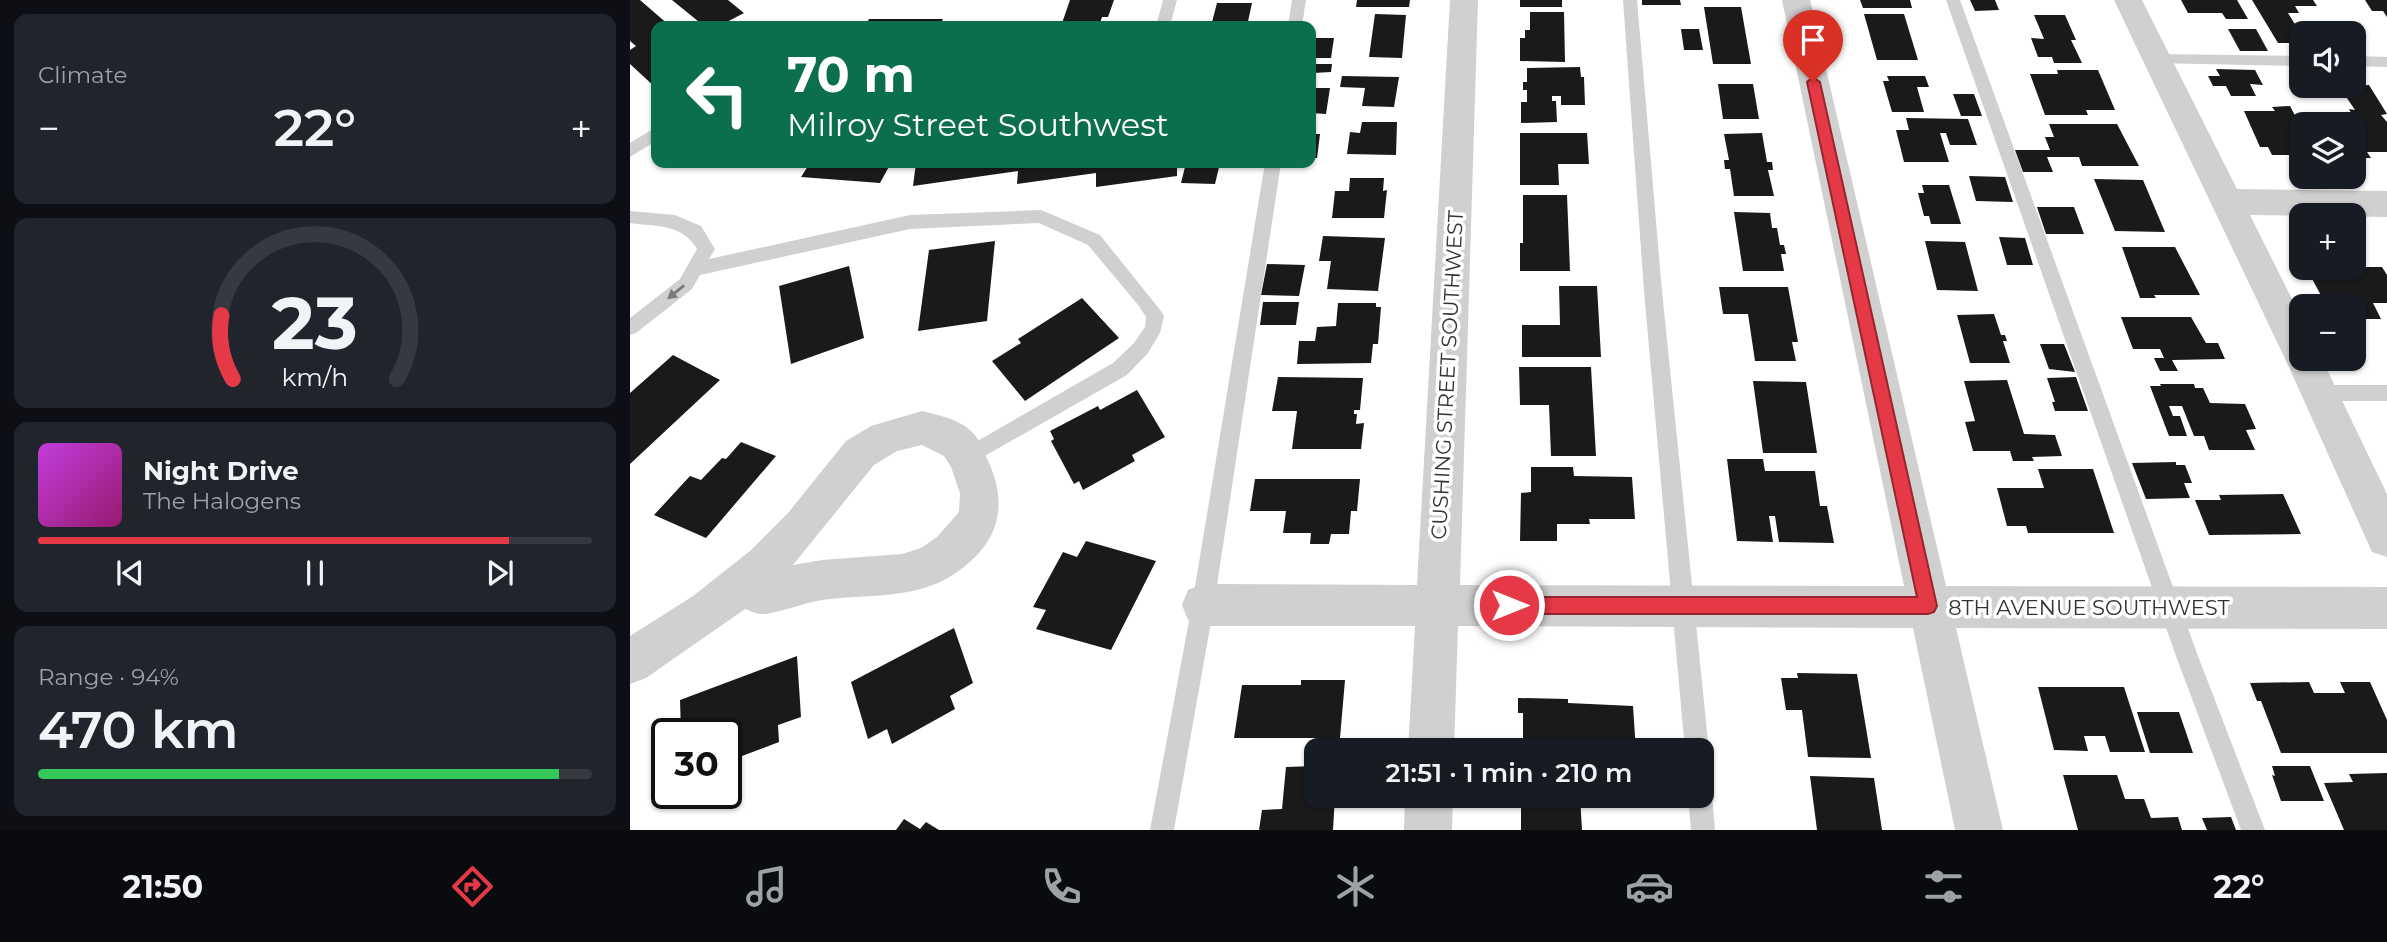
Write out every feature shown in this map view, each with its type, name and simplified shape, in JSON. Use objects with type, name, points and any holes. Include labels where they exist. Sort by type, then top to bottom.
[{"type":"street","name":"CUSHING STREET SOUTHWEST","points":[[1432,738],[1464,0]]},
{"type":"street","points":[[1796,0],[1979,830]]},
{"type":"street","points":[[2128,0],[2289,330]]},
{"type":"street","points":[[2225,202],[2387,204]]},
{"type":"street","points":[[2310,371],[2387,538]]},
{"type":"street","points":[[633,647],[708,611],[746,583],[779,553],[862,449],[891,433],[922,428],[948,434],[965,451],[983,497],[975,525],[953,551],[923,569],[890,576],[821,580],[760,594],[746,583]]},
{"type":"street","name":"8TH AVENUE SOUTHWEST","points":[[1203,605],[2387,608]]},
{"type":"street","points":[[1428,830],[1429,808]]},
{"type":"lane","points":[[1164,21],[1170,0]]},
{"type":"lane","points":[[1296,21],[1299,0]]},
{"type":"lane","points":[[1630,0],[1653,291],[1696,738]]},
{"type":"lane","points":[[1953,0],[2169,607],[2253,830]]},
{"type":"lane","points":[[2157,59],[2289,61]]},
{"type":"lane","points":[[2366,61],[2387,62]]},
{"type":"lane","points":[[630,151],[651,136]]},
{"type":"lane","points":[[1162,830],[1203,605],[1272,168]]},
{"type":"lane","points":[[630,216],[675,222],[695,231],[706,249],[686,284],[630,328]]},
{"type":"lane","points":[[694,269],[910,222],[1041,216],[1094,240],[1145,301],[1155,316],[1154,328],[1141,348],[1120,369],[967,457]]},
{"type":"lane","points":[[2321,393],[2387,393]]},
{"type":"lane","points":[[1701,808],[1703,830]]},
{"type":"building","points":[[630,0],[640,0],[664,21],[651,21],[651,83],[630,64],[630,50],[636,46],[630,41]]},
{"type":"building","points":[[672,0],[728,0],[744,13],[729,21],[698,21]]},
{"type":"building","points":[[1070,0],[1114,0],[1108,17],[1102,17],[1101,21],[1063,21]]},
{"type":"building","points":[[1357,0],[1410,0],[1409,7],[1356,7]]},
{"type":"building","points":[[1520,0],[1562,0],[1562,7],[1520,7]]},
{"type":"building","points":[[1642,0],[1680,0],[1681,5],[1642,5]]},
{"type":"building","points":[[1860,0],[1910,0],[1912,8],[1863,8]]},
{"type":"building","points":[[1970,0],[1995,0],[1999,10],[1975,11]]},
{"type":"building","points":[[2181,0],[2237,0],[2248,19],[2226,19],[2222,13],[2188,13]]},
{"type":"building","points":[[2252,0],[2313,0],[2317,6],[2295,6],[2299,13],[2288,13],[2293,21],[2289,21],[2289,43],[2278,43]]},
{"type":"building","points":[[2365,0],[2387,0],[2387,17],[2383,11],[2372,11]]},
{"type":"building","points":[[1217,3],[1252,3],[1248,21],[1212,21]]},
{"type":"building","points":[[1704,7],[1741,7],[1751,64],[1713,64]]},
{"type":"building","points":[[1530,12],[1564,12],[1565,62],[1520,61],[1520,38],[1525,38],[1525,30],[1530,30]]},
{"type":"building","points":[[1375,14],[1406,15],[1402,58],[1369,57]]},
{"type":"building","points":[[1864,14],[1904,14],[1918,60],[1877,60]]},
{"type":"building","points":[[2034,15],[2065,15],[2076,40],[2071,40],[2082,63],[2054,63],[2052,57],[2038,57],[2031,38],[2044,39]]},
{"type":"building","points":[[869,19],[943,19],[942,21],[868,21]]},
{"type":"building","points":[[1681,29],[1699,29],[1703,50],[1684,50]]},
{"type":"building","points":[[2228,29],[2256,29],[2268,51],[2240,51]]},
{"type":"building","points":[[1316,38],[1334,38],[1331,58],[1316,58]]},
{"type":"building","points":[[1316,64],[1332,64],[1331,72],[1316,73]]},
{"type":"building","points":[[1580,67],[1581,77],[1584,77],[1585,105],[1561,105],[1561,96],[1552,96],[1552,101],[1556,101],[1557,122],[1521,123],[1521,102],[1527,102],[1527,90],[1523,90],[1523,82],[1527,82],[1527,68]]},
{"type":"building","points":[[2216,69],[2255,70],[2263,85],[2250,84],[2256,96],[2231,96],[2226,86],[2213,86],[2208,76],[2220,76]]},
{"type":"building","points":[[2057,70],[2098,70],[2115,110],[2086,110],[2088,115],[2045,115],[2030,74],[2058,74]]},
{"type":"building","points":[[1342,76],[1399,77],[1394,107],[1362,106],[1365,88],[1340,87]]},
{"type":"building","points":[[1887,76],[1925,76],[1929,87],[1917,87],[1924,112],[1892,112],[1883,81],[1889,81]]},
{"type":"building","points":[[1718,84],[1753,84],[1759,119],[1723,119]]},
{"type":"building","points":[[2366,85],[2369,85],[2387,114],[2381,115],[2387,122],[2387,152],[2367,152],[2371,158],[2366,158],[2366,112],[2351,112],[2349,109],[2355,110],[2347,98],[2366,98]]},
{"type":"building","points":[[1316,88],[1330,88],[1326,114],[1316,113]]},
{"type":"building","points":[[1953,94],[1974,94],[1982,116],[1961,116]]},
{"type":"building","points":[[2290,106],[2293,112],[2289,112],[2289,155],[2272,155],[2268,147],[2260,147],[2244,111],[2275,111],[2272,107]]},
{"type":"building","points":[[1906,118],[1968,119],[1977,145],[1950,145],[1946,133],[1940,133],[1949,162],[1904,162],[1896,130],[1909,130]]},
{"type":"building","points":[[1362,122],[1397,122],[1396,155],[1347,154],[1350,132],[1360,133]]},
{"type":"building","points":[[2049,124],[2117,124],[2139,166],[2082,166],[2079,157],[2047,157],[2053,172],[2023,172],[2015,150],[2050,150],[2045,137],[2054,137]]},
{"type":"building","points":[[1520,133],[1587,133],[1589,164],[1558,164],[1559,185],[1520,185]]},
{"type":"building","points":[[1762,133],[1767,162],[1772,162],[1773,170],[1768,170],[1774,196],[1734,196],[1730,169],[1725,169],[1724,160],[1729,160],[1724,134]]},
{"type":"building","points":[[1316,134],[1320,134],[1317,158]]},
{"type":"building","points":[[807,168],[888,168],[880,183],[801,177]]},
{"type":"building","points":[[915,168],[1177,168],[1177,176],[1096,187],[1096,173],[1017,184],[1018,171],[913,186]]},
{"type":"building","points":[[1185,168],[1219,168],[1215,184],[1181,183]]},
{"type":"building","points":[[1969,176],[2005,177],[2013,202],[1976,201]]},
{"type":"building","points":[[1350,178],[1384,178],[1383,191],[1387,190],[1384,218],[1332,218],[1335,191],[1349,191]]},
{"type":"building","points":[[2094,179],[2143,180],[2165,232],[2115,231]]},
{"type":"building","points":[[1922,185],[1949,185],[1961,224],[1931,224],[1929,216],[1924,216],[1918,193],[1924,193]]},
{"type":"building","points":[[1523,195],[1567,195],[1570,271],[1520,271]]},
{"type":"building","points":[[2037,207],[2074,207],[2084,234],[2046,234]]},
{"type":"building","points":[[1734,212],[1770,213],[1772,228],[1777,228],[1780,245],[1784,245],[1786,254],[1781,254],[1784,271],[1743,271]]},
{"type":"building","points":[[1323,236],[1385,238],[1378,291],[1327,289],[1331,261],[1319,261]]},
{"type":"building","points":[[1999,237],[2025,238],[2033,265],[2007,265]]},
{"type":"building","points":[[995,241],[987,321],[918,331],[929,250]]},
{"type":"building","points":[[1925,241],[1965,242],[1978,291],[1937,290]]},
{"type":"building","points":[[2122,247],[2175,247],[2200,295],[2154,295],[2156,298],[2140,298]]},
{"type":"building","points":[[1267,264],[1305,265],[1299,296],[1261,295]]},
{"type":"building","points":[[849,266],[864,338],[791,364],[779,286]]},
{"type":"building","points":[[2366,267],[2382,267],[2387,275],[2387,303],[2373,303],[2381,319],[2366,319],[2366,294],[2320,294],[2313,280],[2366,280]]},
{"type":"building","points":[[1559,286],[1597,286],[1601,357],[1522,357],[1522,325],[1560,325]]},
{"type":"building","points":[[1719,287],[1788,287],[1798,342],[1792,342],[1796,361],[1755,361],[1748,314],[1723,314]]},
{"type":"building","points":[[1082,298],[1119,338],[1025,401],[992,361],[1021,343],[1018,339]]},
{"type":"building","points":[[1263,302],[1299,302],[1296,325],[1260,325]]},
{"type":"building","points":[[1338,303],[1376,303],[1376,307],[1381,307],[1378,344],[1373,344],[1371,363],[1297,364],[1299,341],[1315,341],[1317,327],[1336,326]]},
{"type":"building","points":[[1994,314],[2001,335],[2005,335],[2007,341],[2003,341],[2010,363],[1970,363],[1957,315]]},
{"type":"building","points":[[2121,317],[2191,317],[2206,343],[2218,343],[2225,359],[2172,360],[2178,371],[2160,371],[2154,358],[2164,358],[2160,349],[2133,349]]},
{"type":"building","points":[[2040,344],[2064,344],[2075,372],[2049,369]]},
{"type":"building","points":[[673,355],[720,380],[630,464],[630,393]]},
{"type":"building","points":[[1519,367],[1591,367],[1596,456],[1551,456],[1549,405],[1520,405]]},
{"type":"building","points":[[1278,377],[1363,378],[1360,410],[1354,410],[1354,414],[1357,414],[1356,424],[1364,423],[1361,449],[1292,449],[1297,411],[1272,411]]},
{"type":"building","points":[[2076,377],[2088,411],[2055,411],[2052,402],[2055,402],[2047,378]]},
{"type":"building","points":[[2007,380],[2024,434],[2055,435],[2062,456],[2032,457],[2034,461],[2013,461],[2010,451],[1973,451],[1965,422],[1975,421],[1964,381]]},
{"type":"building","points":[[1753,381],[1806,382],[1817,453],[1763,453]]},
{"type":"building","points":[[2160,384],[2194,384],[2195,388],[2203,388],[2210,403],[2245,404],[2256,429],[2246,430],[2255,450],[2209,450],[2204,436],[2194,436],[2182,406],[2169,406],[2173,416],[2180,416],[2187,436],[2169,436],[2150,386],[2161,386]]},
{"type":"building","points":[[1137,390],[1165,437],[1132,455],[1135,461],[1083,490],[1079,481],[1074,484],[1051,441],[1054,439],[1050,431],[1098,406],[1100,410]]},
{"type":"building","points":[[741,442],[776,456],[706,538],[654,515],[690,476],[701,480]]},
{"type":"building","points":[[1727,459],[1763,459],[1765,471],[1815,471],[1820,506],[1827,506],[1834,543],[1779,542],[1775,516],[1769,516],[1773,542],[1737,541]]},
{"type":"building","points":[[2176,462],[2176,465],[2185,465],[2192,483],[2184,483],[2190,498],[2146,499],[2132,463]]},
{"type":"building","points":[[1531,467],[1573,467],[1574,476],[1632,477],[1635,519],[1589,519],[1590,524],[1557,524],[1557,541],[1520,541],[1521,493],[1531,492]]},
{"type":"building","points":[[2038,469],[2093,469],[2114,533],[2028,533],[2026,526],[2007,526],[1997,488],[2044,488]]},
{"type":"building","points":[[1255,479],[1360,479],[1357,511],[1351,511],[1349,534],[1331,534],[1329,544],[1310,544],[1311,533],[1283,533],[1286,511],[1250,511]]},
{"type":"building","points":[[2283,494],[2301,534],[2209,535],[2195,500],[2221,500],[2219,495]]},
{"type":"building","points":[[1086,541],[1156,561],[1111,650],[1036,629],[1046,610],[1033,607],[1063,552],[1077,557]]},
{"type":"building","points":[[954,628],[973,683],[950,696],[955,709],[892,744],[887,729],[868,739],[851,682]]},
{"type":"building","points":[[797,656],[801,717],[778,725],[779,742],[742,756],[742,718],[681,718],[680,700]]},
{"type":"building","points":[[1797,673],[1857,674],[1871,758],[1808,757],[1802,710],[1786,710],[1781,678],[1798,678]]},
{"type":"building","points":[[1301,680],[1345,680],[1340,738],[1234,738],[1242,685],[1301,685]]},
{"type":"building","points":[[2309,682],[2314,693],[2345,693],[2340,682],[2370,682],[2387,720],[2387,753],[2281,753],[2261,701],[2257,701],[2250,683]]},
{"type":"building","points":[[2038,687],[2124,687],[2145,752],[2110,752],[2105,736],[2084,736],[2088,751],[2054,750]]},
{"type":"building","points":[[1518,698],[1568,699],[1568,703],[1633,706],[1635,738],[1523,738],[1523,713],[1518,713]]},
{"type":"building","points":[[2137,712],[2179,712],[2193,753],[2150,753]]},
{"type":"building","points":[[1304,766],[1304,808],[1334,808],[1333,830],[1259,830],[1262,810],[1282,809],[1286,767]]},
{"type":"building","points":[[2272,766],[2310,766],[2324,801],[2281,801],[2272,775],[2275,776]]},
{"type":"building","points":[[2387,773],[2387,830],[2344,830],[2324,783],[2353,782],[2349,774]]},
{"type":"building","points":[[2063,775],[2117,775],[2125,799],[2144,799],[2151,818],[2178,817],[2182,830],[2078,830]]},
{"type":"building","points":[[1810,776],[1874,778],[1882,830],[1817,830]]},
{"type":"building","points":[[1521,808],[1581,808],[1582,830],[1521,830]]},
{"type":"building","points":[[2231,817],[2236,830],[2207,830],[2202,818]]},
{"type":"building","points":[[904,819],[920,829],[926,822],[939,830],[896,830]]},
{"type":"route","points":[[1509,605],[1928,606],[1813,82]]}]
